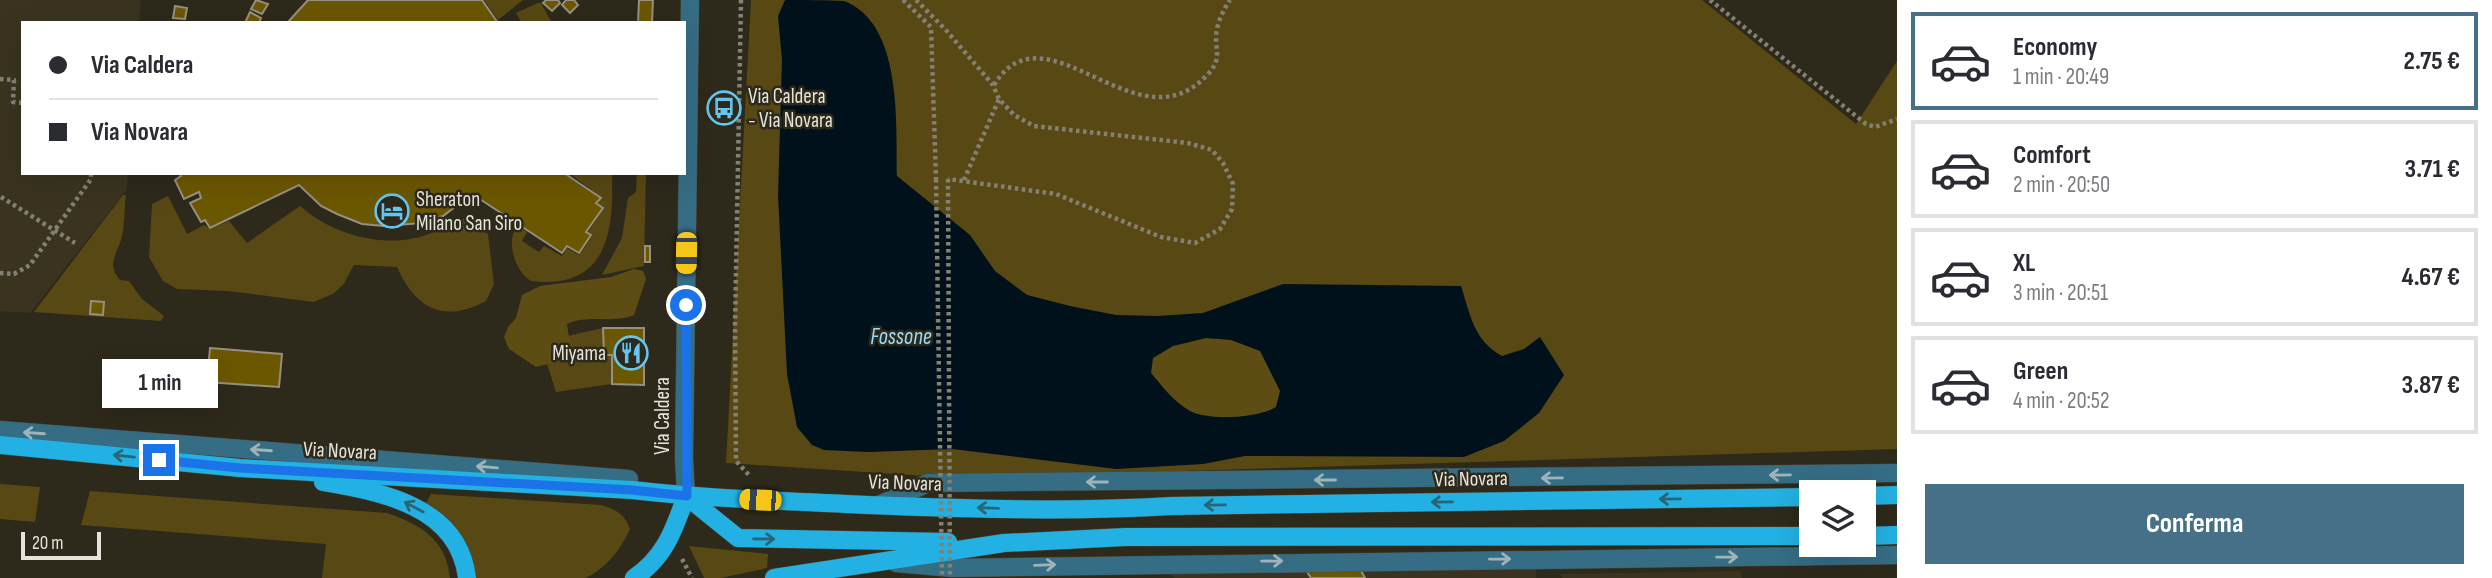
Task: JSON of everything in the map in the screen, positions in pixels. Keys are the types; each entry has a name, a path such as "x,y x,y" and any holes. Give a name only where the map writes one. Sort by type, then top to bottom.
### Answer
{"main road":[{"name":"Via Novara","path":"0,445 240,468 619,489 687,496 1080,511 1186,505 1799,496"},
{"path":"240,468 363,489 410,504 428,514 453,540 463,555 467,578"},
{"path":"1876,496 1897,495"},
{"path":"634,578 652,566 669,544 687,496 738,538 1004,542 1125,537 1799,536"},
{"path":"1876,536 1897,535"},
{"path":"775,578 1004,542"}],"street":[{"name":"Via Caldera","path":"687,496 684,458 690,0"},
{"path":"0,430 629,479"},
{"path":"879,505 928,483 1897,473"},
{"path":"872,561 952,568 1897,555"}],"path":[{"path":"736,461 735,327 741,0"},
{"path":"903,0 931,27 942,578"},
{"path":"916,0 993,85 999,99 1014,115 1034,126 1188,143 1212,150 1223,163 1233,184 1232,209 1220,229 1195,243 1161,237 1056,194 948,179 950,578"},
{"path":"1152,88 1162,92 1185,89 1207,75 1219,55 1216,31 1230,0"},
{"path":"1710,0 1866,124 1875,127 1897,119"},
{"path":"993,85 1000,66"},
{"path":"0,79 14,80 13,102 21,103"},
{"path":"964,180 999,99"},
{"path":"0,273 22,272 55,231 92,175"},
{"path":"1,197 75,243"},
{"path":"679,555 692,578"}],"shaded area":[{"path":"0,0 141,0 139,21 21,21 21,175 128,175 127,189 30,313 0,311"},
{"path":"484,0 523,0 498,20"},
{"path":"751,0 1702,0 1856,124 1897,61 1897,449 956,478 726,463"},
{"path":"541,3 551,21 521,21 516,13"},
{"path":"572,175 612,175 611,216 607,236 601,253 591,267 576,276 556,281 531,281 525,276 516,263 512,247 517,225 527,232 522,241 539,252 544,246 562,256 567,248 579,255 593,235 588,232 604,208 598,203 601,197"},
{"path":"637,175 646,175 644,266 602,275 622,238 628,198 636,192"},
{"path":"123,195 126,195 123,229 114,260 114,270 120,280 129,281 142,299 164,316 161,321 34,312"},
{"path":"168,196 187,234 204,225 210,229 229,221 247,243 300,206 328,225 344,232 378,240 412,239 464,219 488,234 494,284 486,301 456,311 432,308 422,302 412,293 397,267 354,265 343,285 333,294 313,302 228,291 177,289 163,281 149,257 152,204"},
{"path":"634,269 643,271 646,279 634,315 567,324 570,344 556,362 536,367 509,349 504,337 516,318 522,295 540,286 611,277"},
{"path":"603,328 604,355 612,355 612,384 556,392 540,342"},
{"path":"1206,338 1231,340 1260,351 1280,391 1276,407 1258,414 1221,417 1190,411 1174,399 1151,373 1153,358 1173,346"},
{"path":"0,484 40,487 35,522 0,519"},
{"path":"90,491 387,513 430,535 443,553 450,578 322,578 326,544 81,525"},
{"path":"431,494 601,505 619,513 630,529 612,558 585,578 470,578 451,527 426,503"},
{"path":"689,546 768,554 767,568 721,578 704,578"},
{"path":"1163,567 1536,567 1536,578 1174,578"},
{"path":"1741,571 1742,578 1562,578 1561,574"}],"water":[{"name":"Fossone","path":"785,0 844,1 863,13 877,30 892,78 897,130 897,176 970,235 995,271 1027,295 1116,315 1157,316 1203,313 1283,284 1461,286 1474,326 1493,350 1502,356 1524,349 1540,337 1564,375 1539,413 1504,441 1464,457 1245,456 1203,464 1116,469 952,449 868,452 824,450 812,445 797,427 787,374 778,195 782,60 778,16","holes":["1206,338 1231,340 1260,351 1280,391 1276,407 1246,416 1198,414 1179,404 1151,373 1153,358 1173,346"]}],"building":[{"path":"256,0 268,4 262,14 251,9"},
{"path":"308,0 482,0 497,21 289,21"},
{"path":"546,0 558,0 560,3 552,11 543,3"},
{"path":"566,0 574,0 578,5 570,13 562,5"},
{"path":"639,0 653,0 652,21 638,21"},
{"path":"175,6 187,8 185,19 173,18"},
{"path":"250,12 261,18 260,21 246,21"},
{"path":"721,103 727,103 727,119 721,119"},
{"name":"Sheraton Milano San Siro","path":"567,175 601,198 596,203 603,208 586,232 591,235 579,253 567,246 562,253 472,194 443,216 422,223 384,226 362,224 337,214 321,206 299,185 210,228 205,220 201,222 190,203 201,198 199,192 184,199 175,180 181,176"},
{"path":"645,246 650,246 650,262 645,262"},
{"path":"91,301 104,302 103,315 90,314"},
{"path":"603,328 644,328 644,385 612,384 612,355 604,355"},
{"path":"210,348 282,354 279,387 207,382"},
{"path":"1304,567 1359,567 1365,578 1311,578"}],"place":[{"name":"Via Caldera - Via Novara","path":"724,108"},
{"name":"Sheraton Milano San Siro","path":"392,211"},
{"name":"Miyama","path":"631,353"}],"route":[{"path":"159,460 240,468 632,490 687,496 684,458 686,305"}]}
